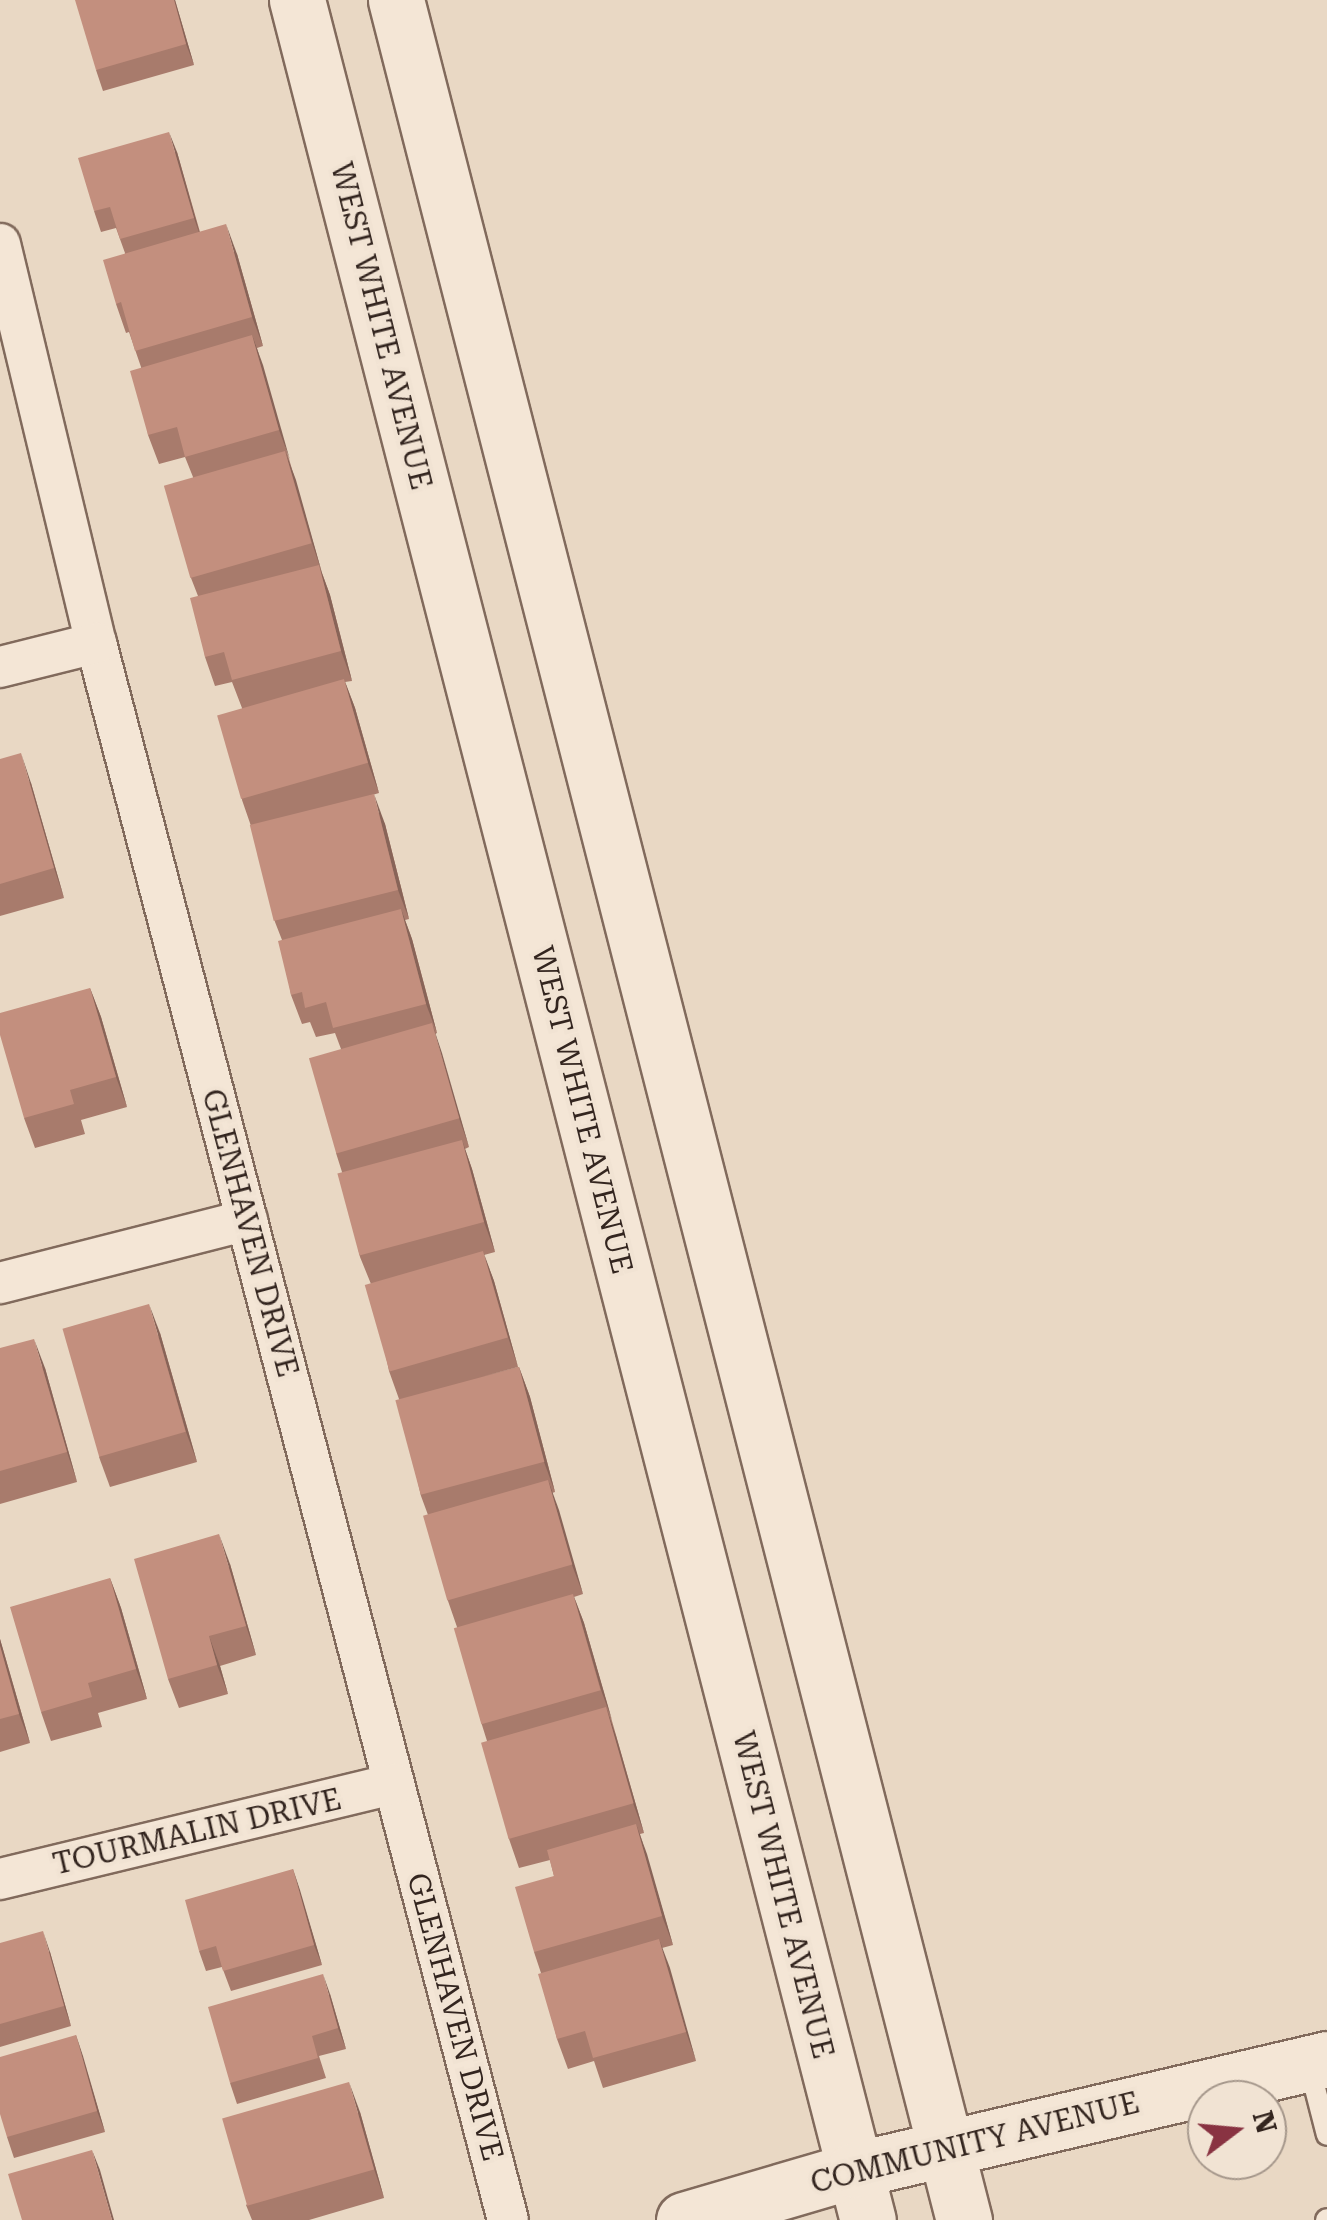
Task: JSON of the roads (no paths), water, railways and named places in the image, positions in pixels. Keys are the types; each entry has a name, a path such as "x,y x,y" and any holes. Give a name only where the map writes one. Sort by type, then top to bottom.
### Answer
{"main road":[{"name":"WEST WHITE AVENUE","path":"297,0 861,2195"},
{"path":"396,0 964,2220"},
{"name":"COMMUNITY AVENUE","path":"684,2220 861,2195 946,2149 1318,2061"}],"street":[{"name":"GLENHAVEN DRIVE","path":"0,244 96,643 508,2220"},
{"path":"0,667 96,643"},
{"path":"0,1283 246,1220"},
{"name":"TOURMALIN DRIVE","path":"0,1879 394,1784"}],"lane":[{"path":"1318,2061 1327,2135"}]}
